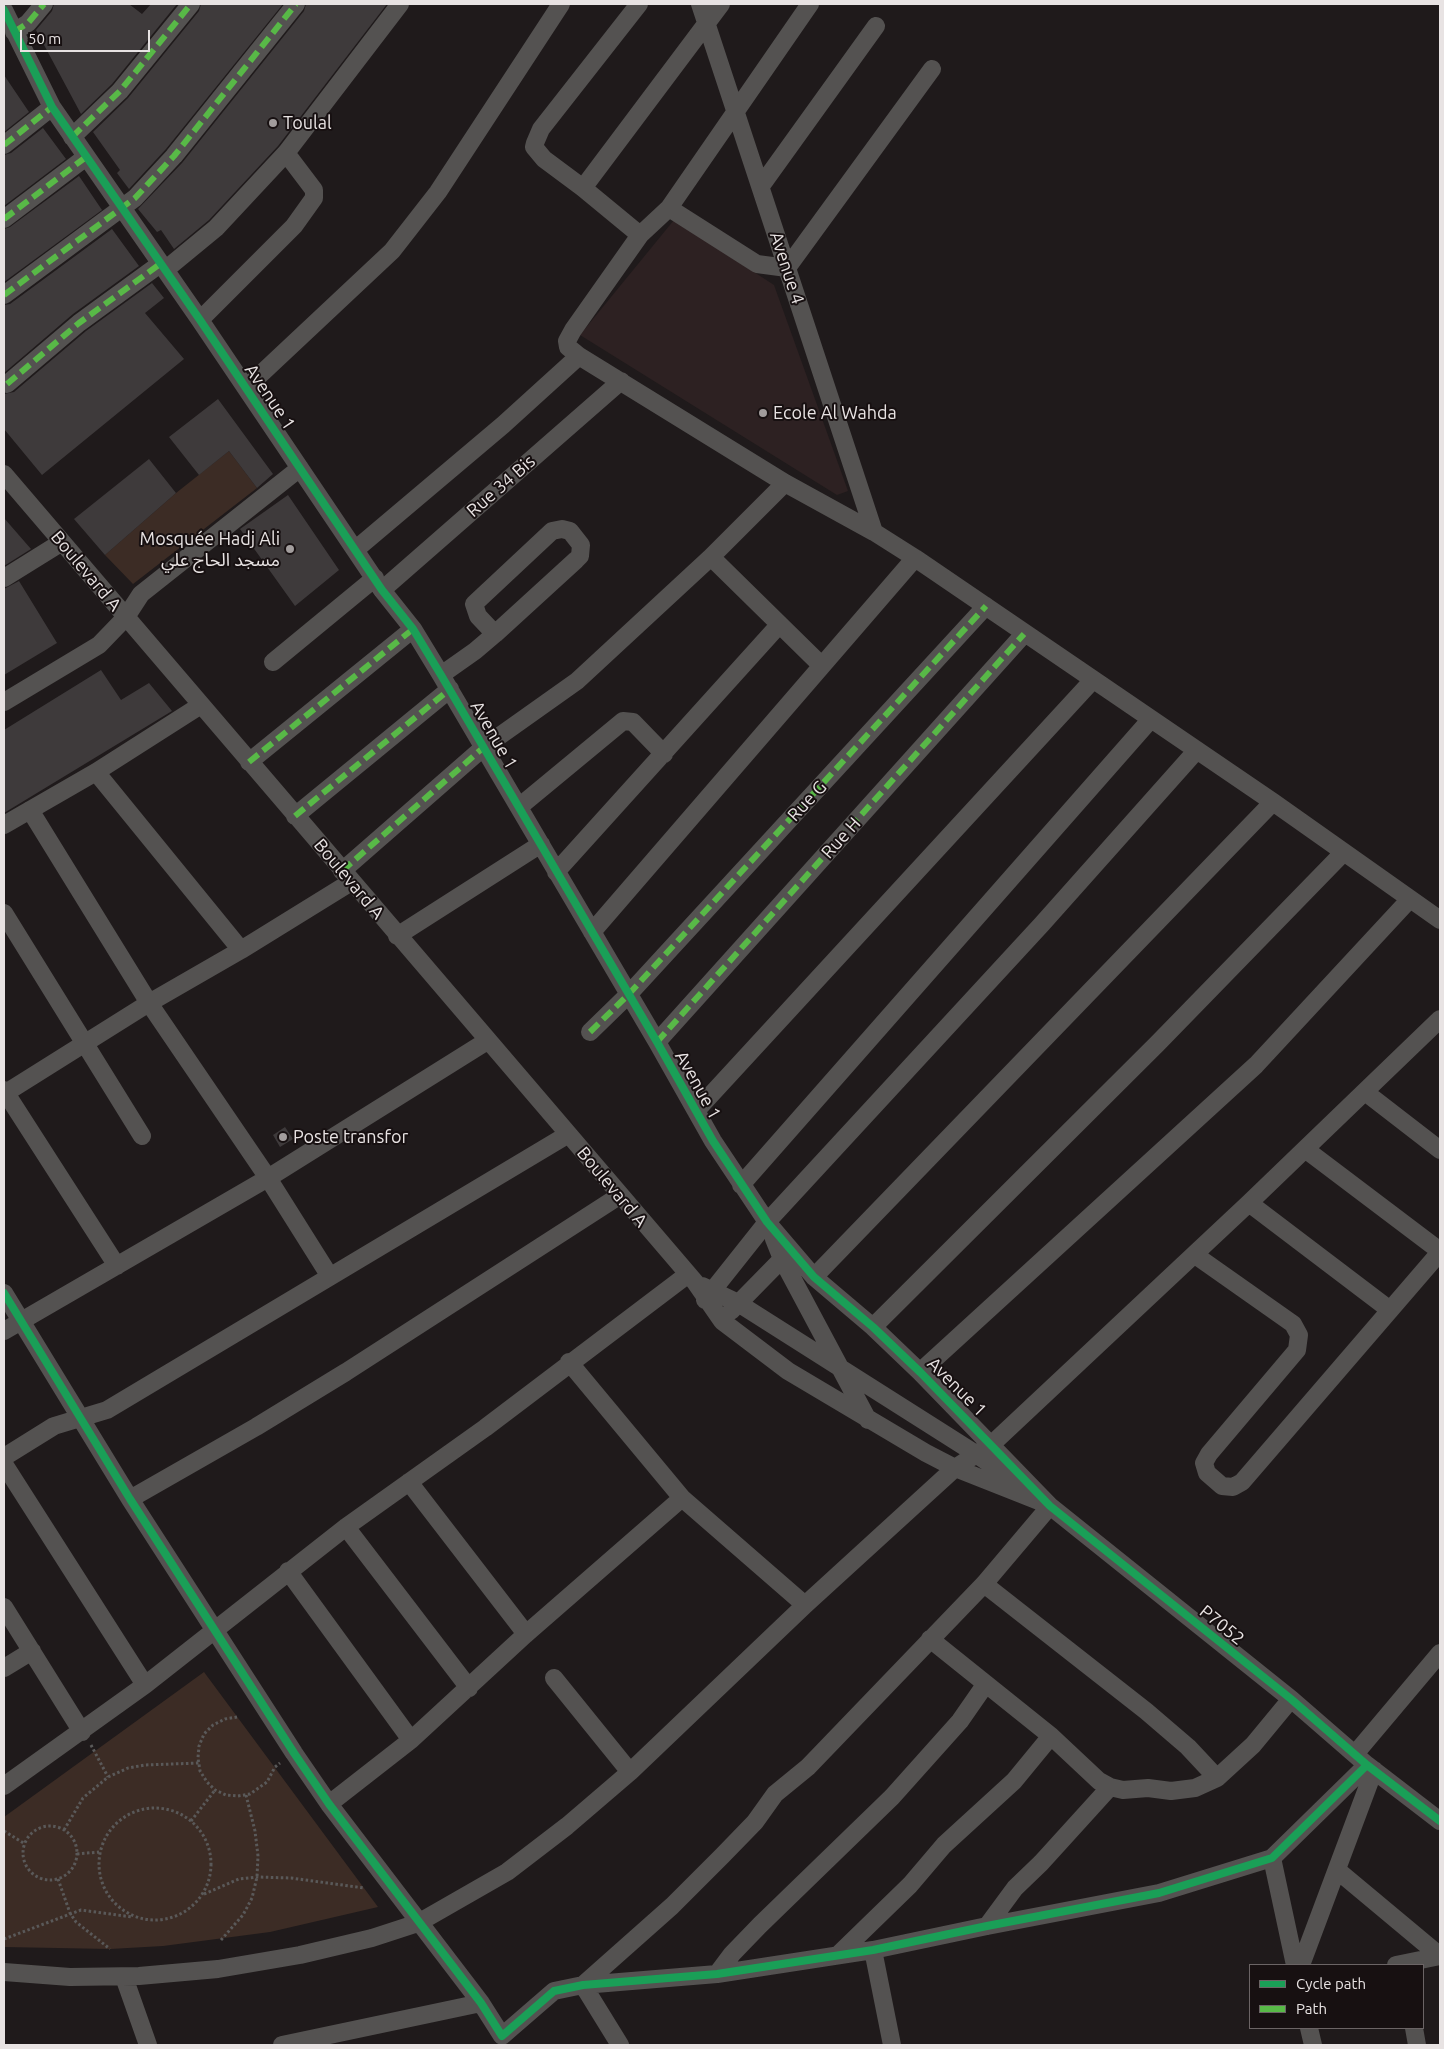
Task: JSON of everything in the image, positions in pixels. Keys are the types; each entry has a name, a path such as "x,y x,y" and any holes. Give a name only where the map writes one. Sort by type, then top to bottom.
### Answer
{"street":[{"path":"14,32 28,22 44,4"},
{"path":"72,137 120,90 191,4"},
{"path":"4,294 135,198 174,156 296,4"},
{"path":"7,384 79,323 163,267 216,228 286,154 400,4"},
{"path":"246,388 392,251 438,192 560,4"},
{"path":"639,4 542,129 534,143 534,147 544,159 640,235"},
{"name":"Avenue 4","path":"700,4 874,532"},
{"path":"583,188 708,24 721,4"},
{"path":"810,4 669,208 640,235 569,337 568,347 579,356 785,483 874,532 915,558 1273,802 1440,920"},
{"name":"Avenue 1","path":"4,10 52,107 121,209 200,320 378,584 413,630 446,682 696,1111 741,1185 767,1222 785,1254 873,1327 992,1444"},
{"path":"761,186 876,26"},
{"path":"669,208 757,264 788,268 932,69"},
{"path":"4,145 52,107"},
{"path":"200,320 294,226 314,198 314,190 286,154"},
{"path":"4,219 86,157"},
{"path":"355,550 504,424 579,356"},
{"name":"Rue 34 Bis","path":"273,662 378,584 621,381"},
{"path":"4,702 99,645 126,617 141,594 300,468"},
{"name":"Boulevard A","path":"4,474 619,1196 691,1279 709,1295 722,1321 788,1372 868,1420 955,1468"},
{"path":"117,1266 4,1092 149,1003 241,950 347,876 484,747 578,681 711,557 785,483"},
{"path":"295,816 446,682 494,634 580,556 581,544 570,532 562,529 552,531 474,604 478,616 494,634"},
{"path":"4,578 62,542"},
{"path":"711,557 821,665"},
{"path":"592,932 915,558"},
{"name":"Rue G","path":"590,1032 628,995 986,606"},
{"path":"556,872 779,625"},
{"path":"249,762 413,630"},
{"name":"Rue H","path":"657,1042 1024,634"},
{"path":"696,1111 1092,680"},
{"path":"4,825 96,772 200,705"},
{"path":"741,1185 1151,719"},
{"path":"519,807 623,721 633,722 664,754"},
{"path":"976,1454 738,1303 709,1295 767,1222 1042,924 1197,750"},
{"path":"96,772 241,950"},
{"path":"814,1277 1273,802"},
{"path":"30,810 149,1003 268,1178 329,1275"},
{"path":"398,936 541,844"},
{"path":"873,1327 1157,1044 1343,853"},
{"path":"920,1372 1256,1065 1410,899"},
{"path":"4,913 142,1136"},
{"path":"4,1972 70,1977 124,1976 218,1969 300,1955 372,1938 418,1923 507,1872 567,1826 630,1772 805,1605 955,1468 992,1444 1249,1204 1440,1020"},
{"path":"4,1331 268,1178 487,1041"},
{"path":"1365,1092 1440,1150"},
{"path":"4,1457 54,1426 107,1410 329,1275 567,1135"},
{"path":"1195,1255 1293,1324 1299,1335 1298,1350 1209,1454 1204,1463 1207,1473 1222,1486 1233,1487 1242,1482 1440,1251 1305,1149"},
{"path":"130,1499 338,1377 619,1196"},
{"path":"1249,1204 1390,1310"},
{"path":"722,1321 785,1254 868,1420"},
{"path":"4,1786 82,1732 145,1685 214,1632 288,1571 569,1362 691,1279"},
{"path":"4,1293 130,1499 214,1632 294,1753 329,1804 418,1923 481,2003 505,2041 554,1991 583,1985 717,1974 873,1950 1159,1893 1272,1858 1365,1763 1440,1653"},
{"path":"569,1362 682,1498 805,1605"},
{"name":"P7052","path":"992,1444 1050,1506"},
{"name":"P7052","path":"976,1454 1050,1506 1291,1699 1365,1763 1438,1815"},
{"path":"4,1464 145,1685"},
{"name":"P7052","path":"955,1468 1050,1506"},
{"path":"409,1482 526,1634"},
{"path":"329,1804 411,1740 526,1634 682,1498"},
{"path":"583,1985 672,1906 722,1856 755,1822 776,1794 808,1767 984,1584 1050,1506"},
{"path":"346,1527 469,1688"},
{"path":"288,1571 411,1740"},
{"path":"984,1584 1188,1746 1217,1778"},
{"path":"4,1607 82,1732"},
{"path":"930,1639 1051,1736 1099,1781 1110,1787 1123,1790 1148,1788 1171,1791 1195,1788 1217,1778 1253,1745 1291,1699"},
{"path":"4,1668 32,1652"},
{"path":"554,1678 630,1772"},
{"path":"717,1974 732,1954 760,1925 905,1783 960,1721 985,1685"},
{"path":"839,1954 910,1885 944,1845 1014,1781 1051,1736"},
{"path":"1300,1964 1337,1870 1365,1763"},
{"path":"987,1926 1015,1888 1041,1863 1110,1787"},
{"path":"1272,1858 1295,1964"},
{"path":"1337,1870 1440,1956 1404,1964"},
{"path":"873,1950 892,2045"},
{"path":"124,1976 148,2045"},
{"path":"583,1985 620,2045"},
{"path":"282,2045 481,2003"},
{"path":"1309,2029 1313,2045"},
{"path":"1414,2029 1417,2045"}],"path":[{"path":"237,1717 225,1719 213,1725 204,1734 199,1746 199,1763 207,1782 215,1790 226,1795 246,1795 267,1782 275,1767 294,1753"},
{"path":"82,1732 95,1751 108,1777"},
{"path":"64,1830 83,1798 108,1777 128,1768 145,1764 199,1763"},
{"path":"191,1821 215,1790"},
{"path":"221,1940 243,1915 252,1898 257,1877 258,1856 255,1831 246,1795"},
{"path":"4,1939 81,1910 95,1910 134,1917 152,1920 174,1917 190,1909 203,1894 210,1876 212,1858 207,1840 183,1814 166,1808 149,1807 132,1812 117,1822 111,1829 99,1852 99,1872 105,1891 117,1907 134,1917"},
{"path":"53,1826 64,1830 74,1839 77,1854 75,1865 69,1872 58,1879 43,1880 28,1869 24,1860 25,1844 30,1836 44,1827 53,1826"},
{"path":"4,1831 25,1844"},
{"path":"77,1854 99,1852"},
{"path":"203,1894 239,1879 257,1877 291,1878 364,1888"},
{"path":"58,1879 70,1913 76,1922 110,1949"}],"shaded area":[{"name":"Ecole Al Wahda","path":"674,220 774,285 848,491 837,495 580,335"},
{"path":"229,451 257,488 133,584 105,555 176,493"},
{"path":"204,1672 378,1907 270,1932 163,1946 110,1949 4,1947 4,1817"}],"building":[{"path":"54,4 129,4 142,14 151,4 177,4 112,84 81,114 36,30 52,11"},
{"path":"201,4 283,4 166,149 129,189 117,173 120,170 93,132 128,98 199,11"},
{"name":"Toulal","path":"306,4 387,4 278,146 209,220 174,249 161,230 157,232 138,209 182,163 304,11"},
{"path":"4,75 29,112 4,132"},
{"path":"43,128 66,159 4,206 4,155 11,153"},
{"path":"79,176 102,210 4,282 4,229 10,227"},
{"path":"112,229 139,266 73,314 4,373 4,305 10,304"},
{"path":"152,283 164,298 145,313 184,359 42,475 4,429 4,394 14,392 86,331"},
{"path":"218,399 273,474 257,488 229,451 199,475 169,437"},
{"path":"149,459 176,493 105,555 74,519"},
{"name":"Mosquée Hadj Ali مسجد الحاج علي","path":"288,495 339,570 295,606 240,529"},
{"path":"4,518 31,549 4,566"},
{"path":"19,581 57,643 4,675 4,589"},
{"path":"101,670 121,700 149,683 172,711 4,813 4,730"},
{"name":"Poste transfor","path":"285,1127 293,1139 280,1147 273,1135"}],"marked path":[{"path":"14,32 28,23 44,4"},
{"path":"72,137 120,91 191,4"},
{"path":"4,295 135,198 174,156 296,4"},
{"path":"4,145 52,107"},
{"path":"4,219 86,157"},
{"path":"7,384 79,323 160,264"},
{"path":"590,1032 628,995 986,606"},
{"path":"249,762 413,629"},
{"path":"657,1042 1024,634"},
{"path":"295,816 450,689"},
{"path":"342,871 484,747"}],"cycle path":[{"path":"4,10 52,107 200,320 382,590 413,629 657,1042 713,1141 767,1222 814,1277 873,1327 920,1372 1050,1506 1291,1699 1367,1765 1440,1821"},
{"path":"4,1293 130,1499 294,1753 329,1804 481,2003 502,2036 554,1991 583,1985 717,1974 873,1950 1159,1893 1272,1858 1367,1765"}],"place":[{"name":"Toulal","path":"273,123"},
{"name":"Ecole Al Wahda","path":"763,413"},
{"name":"Mosquée Hadj Ali مسجد الحاج علي","path":"290,549"},
{"name":"Poste transfor","path":"283,1137"}]}
